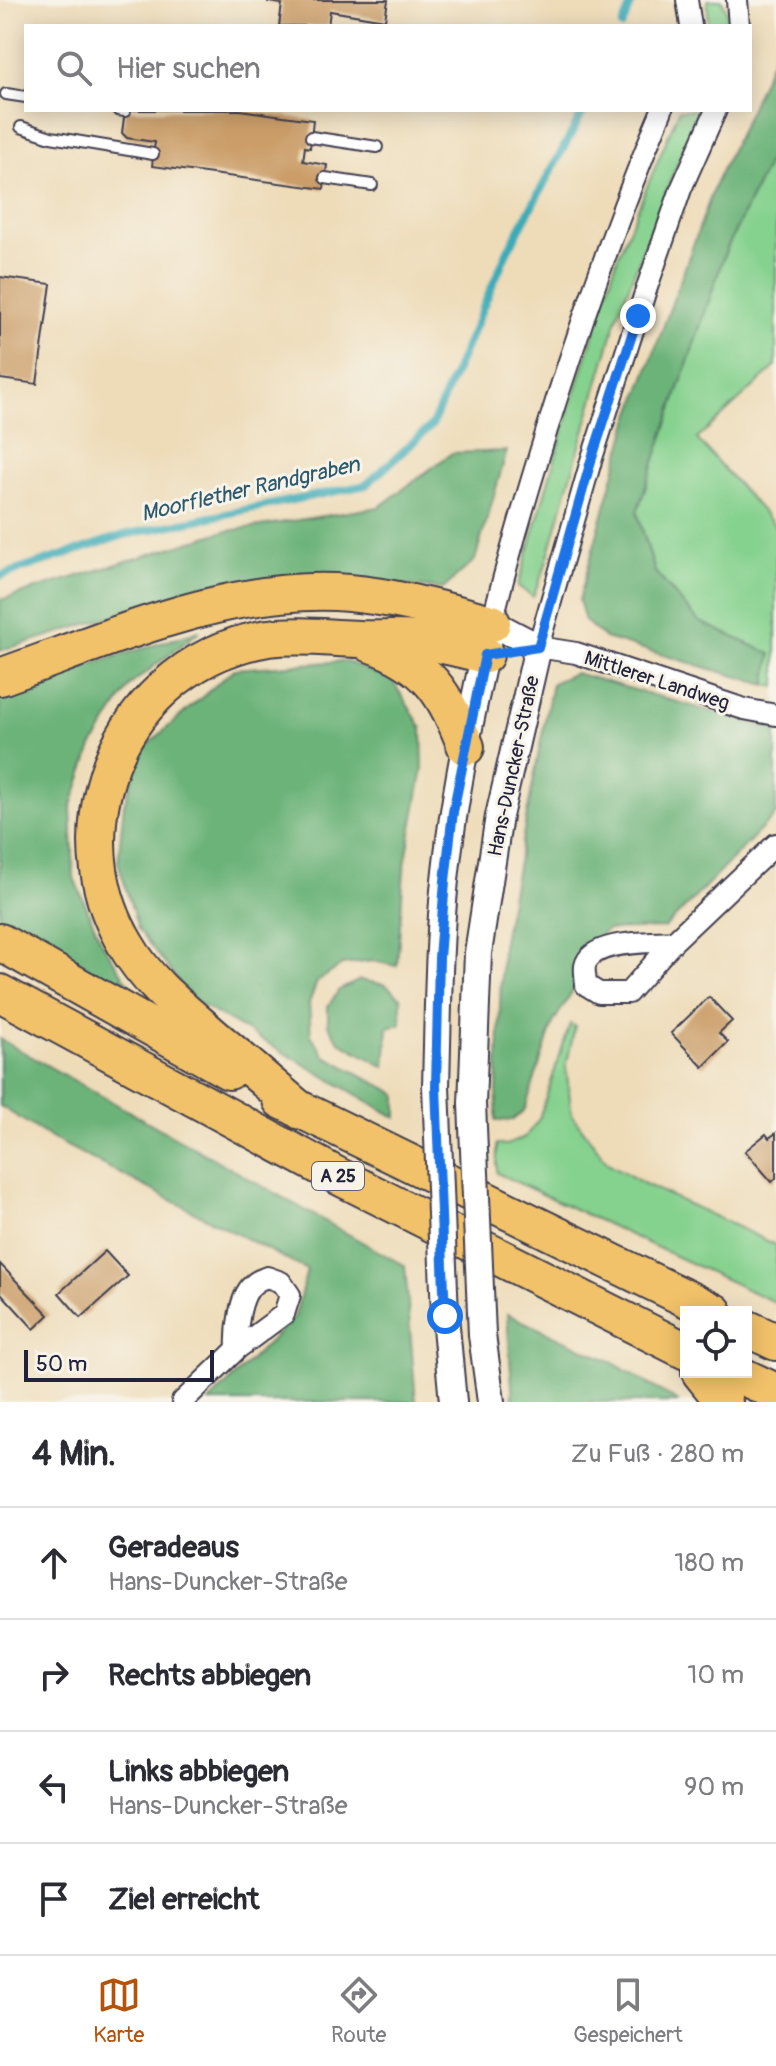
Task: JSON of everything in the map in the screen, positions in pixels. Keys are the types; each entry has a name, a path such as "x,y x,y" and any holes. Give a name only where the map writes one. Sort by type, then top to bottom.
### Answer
{"highway":[{"path":"0,677 191,610 276,594 348,593 381,597 489,639"},
{"path":"301,1111 176,1004 138,964 126,946 107,906 98,867 100,803 113,758 130,727 151,699 184,671 226,649 269,638 322,635 429,642 489,639"},
{"path":"359,639 400,656 427,675 449,707 466,747"},
{"name":"A 25","path":"0,942 301,1111 702,1306"},
{"name":"A 25","path":"0,993 338,1176 680,1352"},
{"path":"752,1331 776,1342"},
{"path":"705,1378 724,1402"},
{"path":"746,1378 776,1392"}],"street":[{"path":"687,0 691,24"},
{"path":"737,0 739,24"},
{"path":"453,1402 445,1316 436,1086 439,958 453,812 514,537 586,308 633,178 661,112"},
{"name":"Hans-Duncker-Straße","path":"491,1402 482,1335 472,1104 478,953 499,816 538,647 591,461 681,189 715,112"},
{"path":"489,639 538,647"},
{"name":"Mittlerer Landweg","path":"538,647 576,653 744,709 776,715"},
{"path":"674,941 776,844"},
{"path":"182,1402 237,1349"}],"lane":[{"path":"6,94 24,97"},
{"path":"21,127 51,137 153,154"},
{"path":"311,137 377,147"},
{"path":"325,178 372,185"}],"green space":[{"path":"708,0 722,0 728,15 726,24 708,24"},
{"path":"776,49 776,146 726,250 637,512 655,572 698,621 771,654 766,685 605,638 585,621 579,600 629,421 716,182 749,112 752,112"},
{"path":"678,112 697,112 618,314 544,570 533,597 518,586 618,256"},
{"path":"776,146 776,366 697,439 776,527 776,687 766,685 771,654 698,621 655,572 637,512 726,250"},
{"path":"507,451 475,560 443,589 305,575 194,591 0,651 0,600 222,532 379,507 452,453"},
{"path":"200,631 130,685 92,747 71,808 74,878 101,941 138,998 0,918 0,692"},
{"path":"345,661 392,680 422,728 423,769 404,870 397,966 372,961 342,965 317,982 309,1003 311,1035 325,1056 397,1094 397,1118 193,1000 138,929 118,862 124,804 143,749 234,669"},
{"path":"575,673 776,730 776,814 665,928 606,930 577,959 575,987 553,1023 525,1109 513,1120 496,1121 502,946 552,683"},
{"path":"360,980 386,985 401,998 401,1024 388,1027 385,1067 340,1042 328,1025 328,1006 339,990"},
{"path":"570,1024 575,1026 566,1067 572,1115 608,1163 645,1184 776,1245 776,1303 497,1173 497,1144 507,1145 525,1137 539,1119"},
{"path":"0,1039 405,1266 416,1402 209,1402 295,1316 307,1270 53,1139 0,1106"},
{"path":"507,1314 608,1360 679,1402 513,1402"}],"building":[{"path":"388,0 385,20 330,11 328,24 279,24 282,4 268,2"},
{"path":"125,112 255,112 313,120 310,148 305,147 303,161 327,165 324,189 152,166 155,142 127,138 122,133"},
{"path":"0,277 51,284 37,384 0,379"},
{"path":"709,997 732,1021 719,1033 728,1042 703,1067 671,1033"},
{"path":"776,1133 776,1178 772,1182 745,1151 766,1134 769,1138"},
{"path":"105,1251 128,1276 81,1318 59,1293"},
{"path":"0,1264 49,1315 34,1329 0,1292"}],"waterway":[{"name":"Moorflether Randgraben","path":"623,24 633,0"},
{"name":"Moorflether Randgraben","path":"0,576 124,535 366,485 432,425 507,252 583,112"}],"route":[{"path":"445,1316 436,1086 439,958 453,812 485,655 538,647 591,461 638,316"}]}
